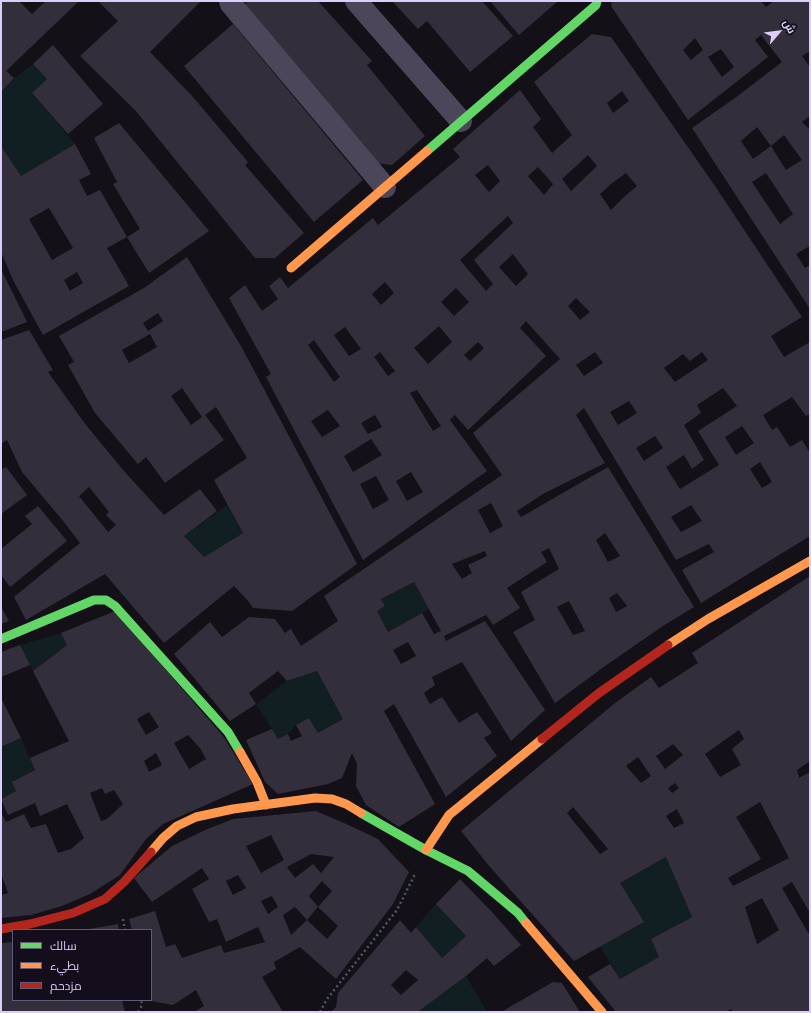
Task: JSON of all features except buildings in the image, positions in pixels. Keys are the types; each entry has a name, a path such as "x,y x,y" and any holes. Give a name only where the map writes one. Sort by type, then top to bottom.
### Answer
{"street":[{"path":"230,1 385,187"},
{"path":"356,1 461,121"},
{"path":"291,268 596,5 597,1"},
{"path":"426,850 449,815 599,693 649,657 708,619 810,561"},
{"path":"1,639 94,600 106,600 115,606 228,732 257,782 266,805"},
{"path":"1,929 30,924 73,913 105,899 124,882 163,838 177,826 196,817 233,809 315,798 332,799 346,804 426,850 468,872 518,913 602,1012"}],"path":[{"path":"320,1012 327,999 397,910 426,850"},
{"path":"138,1012 142,1005 141,1001"}],"shaded area":[{"path":"33,64 47,79 32,93 75,144 21,176 1,146 1,92 14,78"},
{"path":"227,505 243,533 204,557 184,536"},
{"path":"414,582 429,609 388,632 377,611 385,606 381,599"},
{"path":"61,633 67,645 33,671 20,645"},
{"path":"317,671 343,719 318,733 309,718 296,725 288,734 278,739 256,704 287,681"},
{"path":"21,738 35,770 13,781 16,791 1,799 1,747"},
{"path":"666,857 692,917 651,939 659,957 620,979 599,945 620,883"},
{"path":"436,904 466,936 442,958 416,927"},
{"path":"466,976 487,1012 419,1011"}],"traffic: fast":[{"path":"427,151 596,5 597,1"},
{"path":"1,639 94,600 106,600 115,606 228,732 240,752"},
{"path":"361,813 426,850 468,871 518,913 526,923"}],"traffic: slow":[{"path":"291,268 427,151"},
{"path":"668,645 708,619 810,561"},
{"path":"426,850 449,815 542,739"},
{"path":"240,752 257,782 266,805"},
{"path":"151,852 163,838 177,826 196,817 233,809 315,798 332,799 346,804 361,813"},
{"path":"526,923 602,1012"}],"traffic: jam":[{"path":"542,739 599,693 668,645"},
{"path":"1,929 30,924 73,913 105,899 124,882 151,852"}]}
